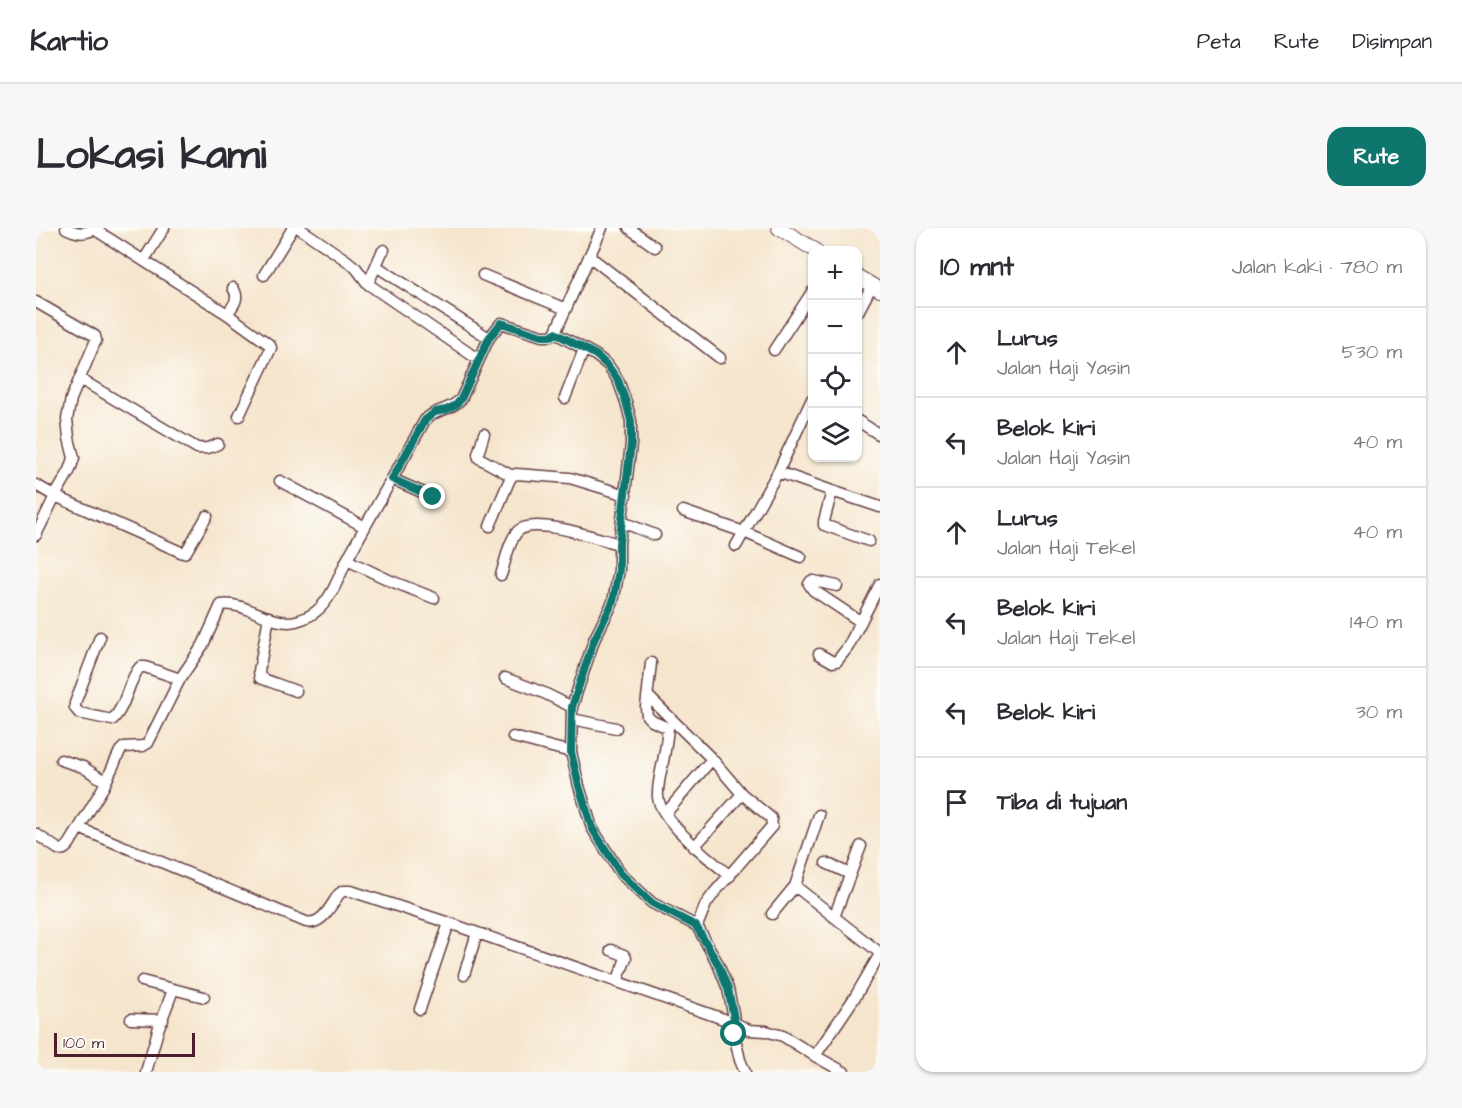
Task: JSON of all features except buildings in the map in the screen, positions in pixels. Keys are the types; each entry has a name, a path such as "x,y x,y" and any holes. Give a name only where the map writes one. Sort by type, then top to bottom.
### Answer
{"main road":[{"path":"779,228 808,246"},
{"path":"862,279 876,288"}],"street":[{"path":"66,228 74,232 87,233 94,228 227,314 270,345 271,348 239,416"},
{"path":"144,260 164,228"},
{"path":"264,275 292,228"},
{"path":"299,228 356,268 368,284 479,360"},
{"path":"36,834 58,849 66,849 106,782 120,751 124,747 142,746 148,743 180,679 203,645 221,605 227,604 243,608 286,622 297,621 319,609 331,593 365,526 425,420 435,412 456,405 461,399 489,338 501,323 542,336 551,336 555,333 602,228"},
{"path":"629,228 655,247"},
{"path":"368,284 384,250"},
{"path":"590,256 720,358"},
{"path":"376,266 489,338"},
{"path":"483,275 566,309"},
{"path":"227,314 237,298 233,288"},
{"path":"862,307 876,288"},
{"path":"774,350 808,299"},
{"path":"36,302 95,336 96,340 71,399 67,419 74,458 36,535"},
{"path":"555,333 596,355 608,366 618,380 631,421 631,444 619,544 619,570 613,602 594,640 572,707 571,752 579,786 592,828 621,874 652,903 696,926 718,964 728,989 735,1023 734,1034 745,1072"},
{"path":"565,398 584,349"},
{"path":"80,379 197,448 211,448 218,444"},
{"path":"736,546 778,472 808,408"},
{"path":"862,423 880,435"},
{"path":"484,434 479,458 512,476 519,474 570,478 626,495"},
{"path":"778,472 880,507"},
{"path":"490,526 512,476"},
{"path":"392,479 433,497"},
{"path":"280,481 365,526"},
{"path":"36,485 55,496 183,553 186,552 207,516"},
{"path":"832,490 824,525 869,541"},
{"path":"683,511 744,532 801,557"},
{"path":"622,522 655,535"},
{"path":"501,575 513,540 518,531 526,527 551,526 619,544"},
{"path":"347,560 434,598"},
{"path":"837,586 814,581 809,584 813,590 861,622"},
{"path":"819,654 833,662 837,661 848,647 880,584"},
{"path":"269,617 259,671 260,678 296,691"},
{"path":"100,637 75,703 75,708 79,712 112,720 118,714 140,667 180,679"},
{"path":"651,663 647,716 648,719 670,723"},
{"path":"505,678 572,707"},
{"path":"648,696 670,723 712,759 742,794 771,818 772,826 714,893 696,926"},
{"path":"572,719 616,728"},
{"path":"670,723 659,782 660,805 694,847 730,876"},
{"path":"513,737 571,752"},
{"path":"666,813 712,759"},
{"path":"60,760 83,767 106,782"},
{"path":"694,847 742,794"},
{"path":"772,914 795,886 819,815"},
{"path":"80,828 311,924 321,918 339,894 347,890 449,923 735,1023 749,1030 766,1031 783,1036 844,1072"},
{"path":"834,918 861,846"},
{"path":"826,863 850,874"},
{"path":"795,886 880,954 855,997 815,1056"},
{"path":"420,1008 449,923"},
{"path":"464,975 477,933"},
{"path":"611,950 626,958 617,982"},
{"path":"142,981 204,997"},
{"path":"146,1072 173,990"},
{"path":"131,1018 163,1020"}],"route":[{"path":"433,497 392,479 429,415 456,405 461,399 489,338 501,323 542,336 551,336 555,333 568,339 596,355 618,380 631,421 631,444 619,544 619,570 613,602 594,640 572,707 571,752 592,828 621,874 652,903 696,926 718,964 728,989 735,1023 734,1034"}]}
